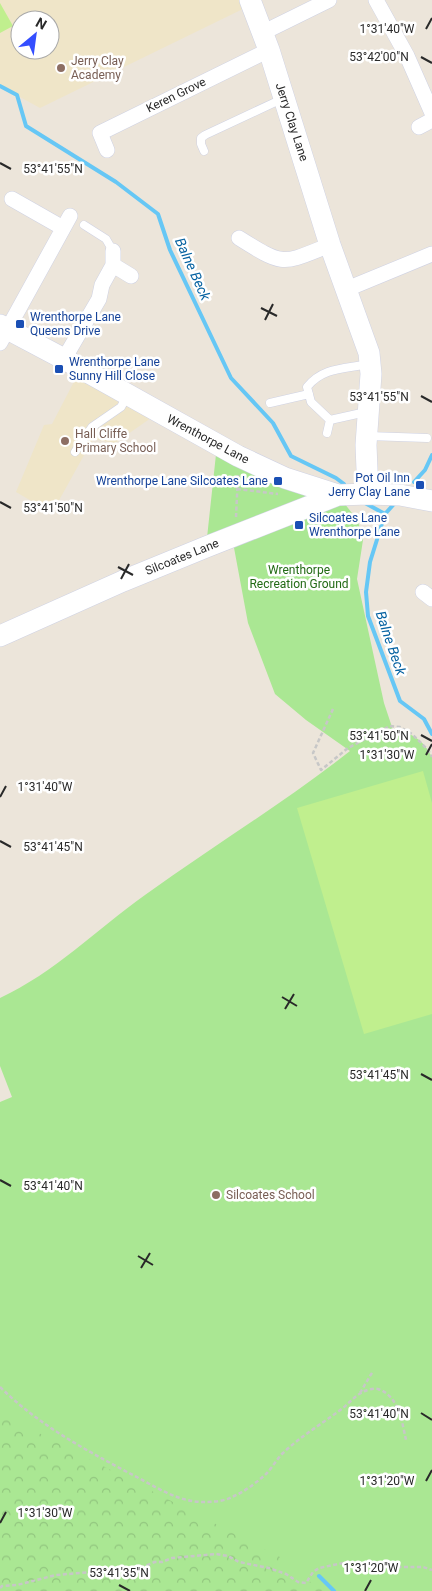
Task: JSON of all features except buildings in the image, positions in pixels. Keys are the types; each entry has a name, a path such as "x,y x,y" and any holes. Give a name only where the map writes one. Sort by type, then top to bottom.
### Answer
{"street":[{"name":"Jerry Clay Lane","path":"250,0 266,41 330,244 369,353 371,374 366,436 368,494"},
{"path":"266,41 329,0"},
{"path":"376,0 407,56 432,113"},
{"name":"Keren Grove","path":"107,150 100,133 266,41"},
{"path":"2,332 66,222 12,199"},
{"path":"239,238 264,254 282,261 291,261 330,244"},
{"path":"347,288 432,254"},
{"path":"64,359 99,300 102,286 113,258 131,276"},
{"name":"Wrenthorpe Lane","path":"2,332 64,359 238,456 285,478 338,495 368,494 431,497"},
{"name":"Silcoates Lane","path":"0,636 123,581 338,495"}],"lane":[{"path":"204,151 201,138 205,135 284,98"},
{"path":"84,225 106,239 113,258"},
{"path":"330,420 311,402 307,387 313,379 323,372 370,364"},
{"path":"270,403 309,394"},
{"path":"75,452 92,427 121,407 128,395"},
{"path":"330,420 367,411"},
{"path":"327,433 330,420"},
{"path":"366,436 427,438"}],"path":[{"path":"235,535 238,456"},
{"path":"333,709 312,753 321,770 348,748 390,726 400,727 412,734 428,750 432,757"},
{"path":"360,1394 373,1371"},
{"path":"0,1388 45,1425 74,1444 182,1499 205,1502 230,1498 247,1489 266,1473 282,1454 360,1394 370,1389 378,1389 390,1396 398,1408 406,1440"},
{"path":"0,1588 2,1586 17,1586 56,1575 140,1568 172,1558 216,1554 228,1556 239,1562 269,1568 286,1574 298,1582 306,1583 313,1572 319,1568 348,1562 378,1568 424,1568 432,1570"}],"shaded area":[{"name":"Jerry Clay Academy","path":"0,0 250,0 251,5 40,108 0,86"},
{"name":"Hall Cliffe Primary School","path":"78,374 151,418 115,443 93,439 52,513 16,492 44,425 52,424"}],"green space":[{"path":"0,3 10,21 10,28 0,33"},
{"name":"Silcoates School","path":"217,445 338,495 358,521 363,540 357,579 384,703 393,730 416,738 425,746 432,757 432,1591 0,1591 0,1102 12,1097 0,1066 0,998 39,976 127,908 300,789 350,751 306,720 275,694 248,623 232,537 206,547"},
{"path":"423,771 432,803 432,1014 364,1034 297,808"},
{"path":"0,1413 280,1557 281,1574 298,1586 308,1584 316,1577 329,1591 0,1591"}],"waterway":[{"name":"Balne Beck","path":"0,86 17,95 26,126 116,182 158,214 170,250 231,378 273,423 291,456 336,478 344,484"},
{"path":"414,482 425,470 432,455"},
{"name":"Balne Beck","path":"365,503 385,514"},
{"name":"Balne Beck","path":"394,504 385,514 370,562 366,592 368,616 400,701 424,719 432,734"},
{"path":"319,1576 334,1591"}],"place":[{"name":"Jerry Clay Academy","path":"61,68"},
{"name":"Wrenthorpe Lane Queens Drive","path":"20,324"},
{"name":"Wrenthorpe Lane Sunny Hill Close","path":"59,369"},
{"name":"Hall Cliffe Primary School","path":"65,441"},
{"name":"Wrenthorpe Lane Silcoates Lane","path":"278,481"},
{"name":"Pot Oil Inn Jerry Clay Lane","path":"420,485"},
{"name":"Silcoates Lane Wrenthorpe Lane","path":"299,525"},
{"name":"Silcoates School","path":"216,1195"}],"park label":[{"name":"Wrenthorpe Recreation Ground","path":"299,577"}]}
